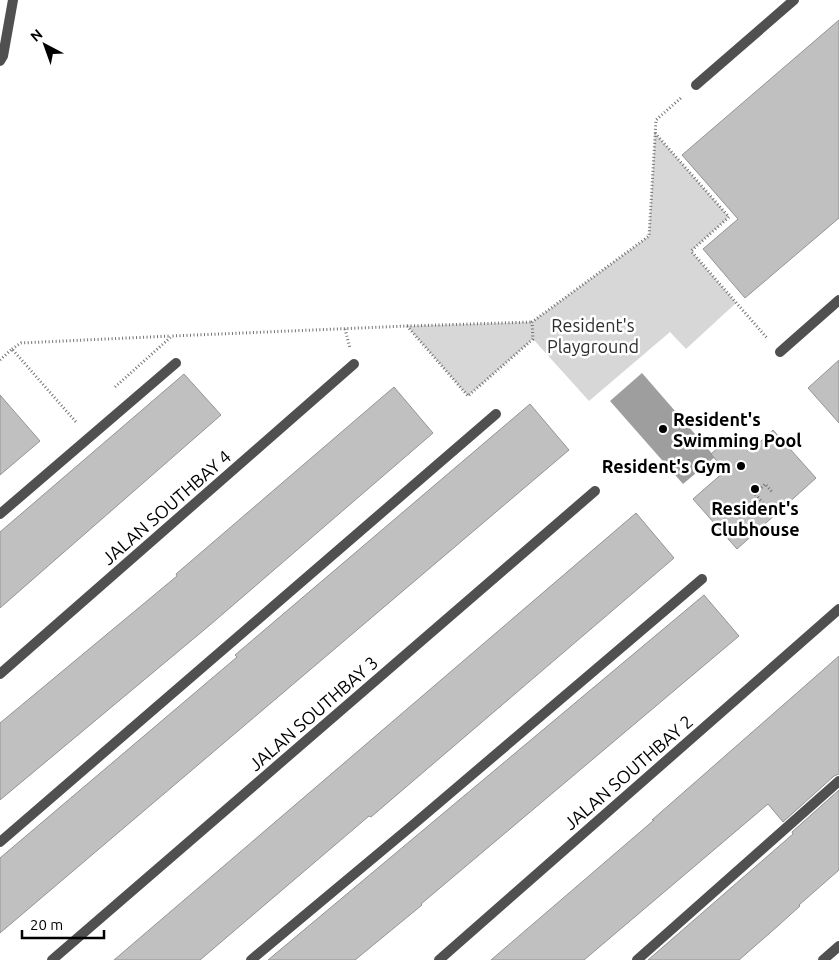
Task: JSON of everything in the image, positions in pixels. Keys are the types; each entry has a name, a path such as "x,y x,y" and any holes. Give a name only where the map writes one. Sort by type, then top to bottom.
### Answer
{"street":[{"path":"0,61 3,56 13,0"},
{"path":"696,85 794,0"},
{"path":"780,352 839,300"},
{"path":"0,514 176,363"},
{"name":"JALAN SOUTHBAY 4","path":"0,674 354,364"},
{"path":"0,842 496,414"},
{"name":"JALAN SOUTHBAY 3","path":"52,960 595,491"},
{"path":"251,960 422,818 702,579"},
{"name":"JALAN SOUTHBAY 2","path":"439,960 839,609"},
{"path":"637,960 839,781"},
{"path":"823,960 839,946"}],"path":[{"path":"0,360 21,343 532,322 649,236 656,120 696,85"},
{"path":"655,133 729,217 691,251 780,352"},
{"path":"407,326 468,396 533,339 532,322"},
{"path":"113,389 172,336"},
{"path":"12,349 76,422 83,416"},
{"path":"763,503 755,494 765,484 773,493"}],"green space":[{"name":"Resident's Playground","path":"655,133 729,217 691,251 736,303 686,349 670,332 589,401 533,339 468,396 407,326 532,322 649,236"}],"shaded area":[{"name":"Resident's Swimming Pool","path":"642,373 715,457 683,484 610,401"}],"building":[{"path":"839,20 839,218 745,298 703,249 738,219 682,155"},
{"path":"839,360 839,423 808,388"},
{"path":"184,374 221,415 0,608 0,532"},
{"path":"394,387 433,433 210,625 0,800 0,723 177,576 176,574"},
{"path":"0,395 40,441 0,475"},
{"path":"530,404 569,450 0,933 0,858 237,657 235,655"},
{"name":"Resident's Clubhouse","path":"773,430 816,478 737,549 693,499 725,471 711,454 733,434 749,452"},
{"path":"636,513 674,558 371,817 369,816 200,960 114,960"},
{"path":"704,595 739,636 422,905 355,960 268,960"},
{"path":"839,656 839,774 834,776 783,822 768,804 584,960 491,960 654,820 652,820"},
{"path":"839,790 839,870 779,925 739,960 648,960 793,834 792,832"}],"place":[{"name":"Resident's Swimming Pool","path":"663,429"},
{"name":"Resident's Gym","path":"741,466"},
{"name":"Resident's Clubhouse","path":"755,489"}]}
